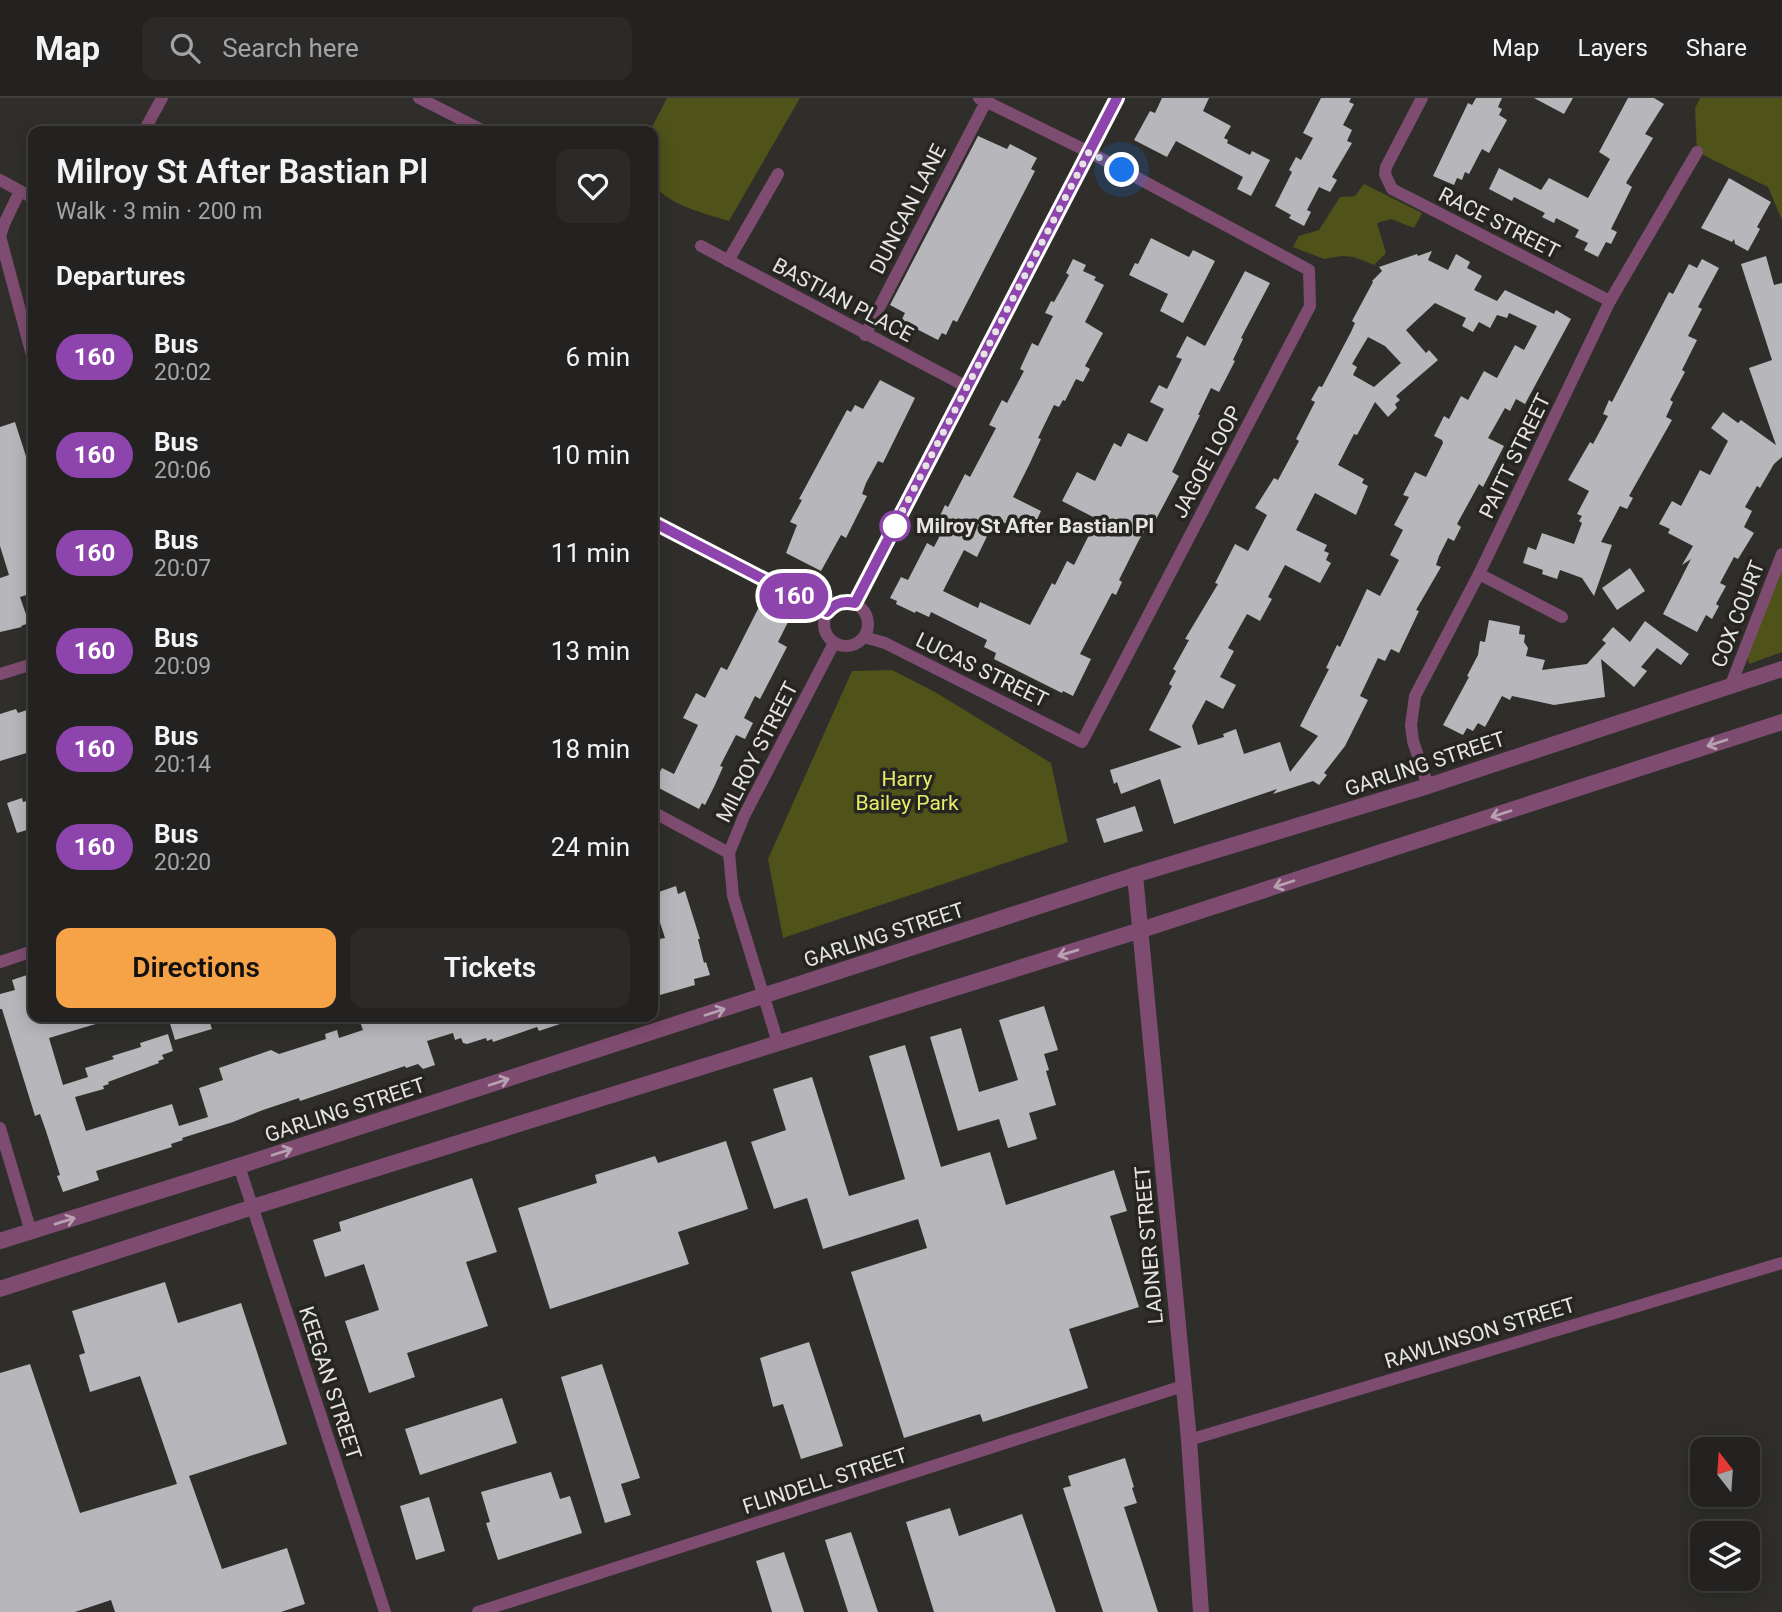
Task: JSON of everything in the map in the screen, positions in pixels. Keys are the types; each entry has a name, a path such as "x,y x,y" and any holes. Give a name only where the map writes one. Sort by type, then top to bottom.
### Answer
{"street":[{"path":"147,126 162,98"},
{"path":"419,98 474,126"},
{"path":"855,603 1117,98"},
{"name":"RACE STREET","path":"1422,98 1386,167 1385,174 1392,189 1610,301"},
{"path":"984,99 1089,152"},
{"name":"DUNCAN LANE","path":"865,335 984,99"},
{"name":"JAGOE LOOP","path":"1082,742 1310,306 1309,270 1089,152"},
{"name":"PAITT STREET","path":"1428,786 1413,741 1411,725 1415,696 1479,574 1610,301 1697,152"},
{"path":"728,261 778,174"},
{"path":"0,180 28,195"},
{"path":"20,191 0,236 28,340"},
{"name":"BASTIAN PLACE","path":"701,246 967,387"},
{"path":"658,525 827,612"},
{"name":"COX COURT","path":"1730,687 1782,554"},
{"path":"1479,574 1562,617"},
{"path":"855,603 865,612 867,618 864,637 853,645 834,642 824,629 827,612 836,604 855,603"},
{"name":"LUCAS STREET","path":"864,637 885,643 1082,742"},
{"name":"MILROY STREET","path":"778,1043 733,895 729,853 744,816 834,642"},
{"path":"0,674 28,666"},
{"name":"GARLING STREET","path":"0,1241 1135,875 1428,786 1782,669"},
{"path":"0,1289 253,1207 1141,930 1782,722"},
{"path":"658,815 729,853"},
{"name":"LADNER STREET","path":"1135,875 1189,1440 1201,1612"},
{"path":"0,962 28,953"},
{"path":"0,1128 31,1232"},
{"name":"KEEGAN STREET","path":"239,1166 384,1612"},
{"name":"RAWLINSON STREET","path":"1189,1440 1782,1263"},
{"name":"FLINDELL STREET","path":"478,1612 1184,1386"}],"green space":[{"path":"667,98 800,98 729,221 675,202 658,189 658,126 653,126"},
{"path":"1700,98 1782,98 1782,220 1768,187 1697,152 1695,108"},
{"path":"1364,184 1422,213 1414,228 1391,219 1377,223 1386,253 1374,265 1354,257 1324,259 1293,247 1299,236 1319,230 1340,197 1355,196"},
{"path":"1782,568 1782,652 1749,664 1747,657"},
{"name":"Harry Bailey Park","path":"892,670 935,692 1051,763 1068,842 783,938 768,859 852,671"}],"building":[{"path":"1162,98 1209,98 1203,111 1231,126 1224,138 1228,140 1227,143 1250,155 1252,151 1270,160 1251,196 1237,189 1243,177 1176,141 1167,157 1134,140 1150,111 1155,113"},
{"path":"1321,98 1351,98 1349,102 1354,104 1343,125 1352,130 1347,141 1352,143 1332,177 1337,180 1330,192 1319,187 1307,210 1311,212 1304,226 1275,206 1292,172 1289,170 1296,157 1301,160 1313,138 1303,133"},
{"path":"1476,98 1502,98 1498,107 1502,109 1499,115 1507,120 1489,153 1482,149 1469,174 1465,172 1462,180 1457,178 1454,185 1433,176 1468,103 1472,105"},
{"path":"1534,98 1573,98 1564,114"},
{"path":"1628,98 1654,98 1664,104 1645,134 1653,138 1626,183 1632,187 1611,229 1617,232 1611,244 1606,242 1598,257 1584,250 1588,243 1575,237 1579,230 1556,218 1554,223 1542,217 1545,213 1514,197 1512,201 1489,189 1499,168 1541,190 1549,178 1588,198 1610,159 1599,152"},
{"path":"978,136 1007,149 1010,144 1037,158 1031,169 1035,171 957,322 953,320 946,335 942,333 938,340 901,321 905,313 890,305"},
{"path":"1729,178 1771,202 1748,251 1735,244 1734,239 1732,242 1701,228"},
{"path":"1151,238 1189,257 1193,250 1215,261 1183,323 1160,311 1168,294 1129,275 1135,263 1138,264"},
{"path":"1432,251 1428,260 1448,270 1456,254 1470,262 1467,268 1482,276 1474,290 1497,301 1505,290 1554,314 1556,310 1571,319 1525,404 1516,399 1510,411 1505,408 1488,438 1504,446 1483,487 1479,484 1457,524 1461,527 1454,541 1448,538 1436,565 1441,567 1416,610 1419,611 1399,653 1391,649 1385,661 1378,658 1360,696 1368,700 1345,746 1324,773 1327,775 1319,785 1313,781 1273,794 1277,789 1174,824 1160,779 1121,794 1117,782 1114,784 1110,770 1182,747 1149,730 1172,686 1169,684 1176,671 1173,669 1189,640 1185,639 1218,584 1215,583 1235,544 1248,551 1267,515 1255,508 1274,478 1278,480 1299,441 1296,439 1315,402 1311,400 1319,386 1322,387 1351,332 1355,323 1352,321 1372,281 1382,271 1379,267 1417,254 1418,256","holes":["1435,303 1466,318 1462,326 1473,332 1479,322 1490,328 1497,315 1507,318 1509,313 1537,326 1524,350 1515,345 1497,378 1484,371 1468,400 1461,396 1449,419 1444,416 1434,436 1443,443 1426,477 1415,472 1403,495 1409,497 1394,525 1403,530 1390,555 1399,560 1380,596 1367,589 1340,647 1337,645 1326,668 1329,669 1300,726 1318,736 1290,772 1280,742 1244,754 1236,729 1223,734 1224,737 1198,745 1192,726 1206,700 1223,709 1236,685 1220,677 1234,651 1228,648 1247,614 1260,621 1272,599 1268,597 1285,565 1320,583 1331,563 1326,560 1329,553 1324,551 1327,545 1296,530 1315,493 1356,515 1368,486 1362,483 1364,479 1338,465 1375,402 1388,417 1397,408 1395,404 1400,400 1396,396 1438,360 1429,350 1426,353 1406,330","1368,337 1385,346 1401,363 1374,387 1353,375 1357,367 1352,364"]},
{"path":"1766,256 1774,285 1782,283 1782,457 1774,464 1760,488 1757,486 1745,507 1752,511 1744,527 1754,533 1738,559 1734,557 1720,583 1726,586 1716,604 1719,606 1712,619 1706,615 1697,632 1663,614 1691,559 1682,565 1693,546 1668,533 1670,529 1659,524 1672,501 1681,506 1700,470 1710,475 1728,441 1711,428 1723,412 1738,423 1741,420 1776,445 1749,368 1772,360 1741,264"},
{"path":"1073,259 1086,265 1083,271 1096,277 1094,280 1104,285 1085,322 1103,333 1085,366 1090,369 1083,382 1076,379 1065,401 1063,400 1059,407 1054,405 1013,497 1041,511 1029,536 999,520 996,526 993,524 977,557 964,550 943,591 978,608 980,602 1030,625 1067,561 1074,565 1097,519 1062,501 1077,472 1095,481 1114,443 1121,447 1128,433 1147,442 1164,409 1150,402 1159,385 1167,389 1182,359 1176,357 1187,336 1205,346 1245,271 1270,283 1241,338 1243,339 1233,360 1235,361 1219,392 1211,388 1198,415 1172,472 1179,476 1154,523 1150,521 1139,540 1119,580 1122,582 1116,595 1112,593 1080,654 1091,659 1073,696 994,659 996,653 984,647 987,640 931,612 929,617 916,611 915,613 890,598 901,577 908,580 927,543 934,547 947,522 939,518 945,505 948,507 965,474 970,477 996,428 989,425 1002,400 1007,403 1024,371 1020,369 1032,343 1038,346 1053,316 1045,313 1069,275 1066,273"},
{"path":"1702,259 1719,268 1698,307 1702,309 1688,336 1697,340 1682,370 1685,372 1670,400 1673,402 1666,417 1672,420 1629,496 1633,498 1627,509 1620,506 1601,542 1612,545 1594,596 1582,578 1560,570 1557,579 1542,574 1543,570 1523,563 1528,547 1536,550 1542,533 1574,544 1582,523 1579,521 1582,516 1577,514 1589,491 1568,480 1590,442 1593,444 1608,416 1603,414 1609,400 1612,402 1669,292 1673,294 1689,264 1697,268"},
{"path":"880,380 915,398 883,463 878,461 866,483 862,494 867,496 846,538 841,535 821,571 786,553 797,525 790,522 802,500 799,499 847,410 851,412 855,405 863,409"},
{"path":"15,422 28,462 28,595 20,597 28,623 0,632 0,578 9,575 0,546 0,427"},
{"path":"1630,568 1645,591 1617,610 1602,588"},
{"path":"759,607 788,622 778,642 787,647 760,699 755,696 744,718 753,723 745,739 736,735 705,805 702,803 699,809 658,788 658,776 662,768 674,774 698,725 683,718 696,693 705,698 721,667 727,670"},
{"path":"1489,620 1520,626 1519,634 1525,635 1524,642 1528,648 1526,656 1545,660 1542,670 1587,664 1606,643 1602,640 1613,627 1630,642 1645,621 1689,654 1681,665 1657,648 1641,667 1647,671 1634,687 1601,659 1605,697 1554,705 1512,696 1510,700 1502,696 1485,727 1478,723 1473,731 1467,728 1463,735 1443,725 1469,677 1467,676 1478,655 1480,641 1485,642"},
{"path":"16,709 18,713 28,710 28,753 0,761 0,714"},
{"path":"22,798 23,802 28,800 28,830 17,833 7,803"},
{"path":"1135,806 1143,831 1104,843 1096,819"},
{"path":"676,886 678,894 685,891 700,939 704,963 706,962 710,975 694,979 695,985 658,996 658,939 665,938 658,916 658,892"},
{"path":"28,975 28,1022 102,1022 49,1038 63,1085 88,1077 85,1068 114,1059 112,1056 141,1047 140,1043 168,1034 173,1051 162,1055 164,1059 158,1061 159,1063 108,1082 109,1084 103,1086 104,1089 75,1097 86,1131 172,1104 179,1126 208,1117 199,1088 223,1080 219,1068 271,1050 279,1054 326,1039 325,1034 337,1030 339,1038 363,1030 360,1022 566,1022 539,1031 537,1027 493,1042 492,1039 487,1041 486,1038 467,1044 463,1043 461,1038 455,1040 453,1033 427,1041 435,1065 423,1069 418,1064 406,1068 405,1066 300,1101 299,1098 263,1110 182,1138 183,1140 171,1144 172,1147 96,1171 99,1180 63,1192 46,1131 40,1114 35,1116 0,1009 0,994 15,990 12,980"},
{"path":"1044,1006 1058,1050 1044,1054 1056,1105 1029,1113 1037,1139 1008,1148 999,1119 958,1131 930,1037 961,1028 979,1092 1018,1080 999,1020"},
{"path":"170,1022 210,1022 212,1029 175,1040"},
{"path":"905,1045 941,1167 990,1152 1006,1205 1114,1170 1127,1211 1110,1216 1139,1307 1069,1329 1088,1388 983,1422 980,1414 904,1438 851,1272 927,1248 918,1219 823,1249 807,1198 774,1209 751,1142 786,1130 773,1089 812,1077 849,1196 905,1179 869,1056"},
{"path":"726,1141 748,1209 678,1232 689,1264 550,1309 518,1208 597,1183 595,1175 655,1156 658,1163"},
{"path":"472,1178 497,1252 466,1262 488,1326 407,1353 415,1377 369,1393 345,1321 379,1310 364,1264 325,1277 313,1240 341,1231 339,1222"},
{"path":"165,1282 178,1323 241,1303 287,1444 189,1476 222,1569 287,1548 305,1604 281,1612 115,1612 111,1600 75,1612 0,1612 0,1373 30,1364 80,1513 177,1484 140,1376 90,1392 79,1355 85,1353 72,1311"},
{"path":"809,1342 843,1446 801,1459 783,1404 773,1407 760,1358"},
{"path":"602,1364 640,1478 621,1484 631,1515 605,1523 561,1377"},
{"path":"502,1398 517,1443 420,1475 405,1429"},
{"path":"1125,1458 1137,1503 1124,1507 1158,1612 1103,1612 1063,1488 1071,1486 1068,1476"},
{"path":"551,1472 560,1499 570,1496 582,1533 498,1560 486,1523 490,1522 481,1492"},
{"path":"429,1497 445,1551 416,1560 400,1506"},
{"path":"950,1508 959,1536 1022,1514 1056,1612 934,1612 906,1522"},
{"path":"851,1532 878,1612 848,1612 825,1540"},
{"path":"784,1552 804,1612 772,1612 756,1561"}],"bus line":[{"name":"160","path":"658,525 827,612 842,602 855,603 1117,98"}],"place":[{"name":"Milroy St After Bastian Pl","path":"895,526"}],"route":[{"path":"895,526 890,535 1089,152 1122,170"}]}
